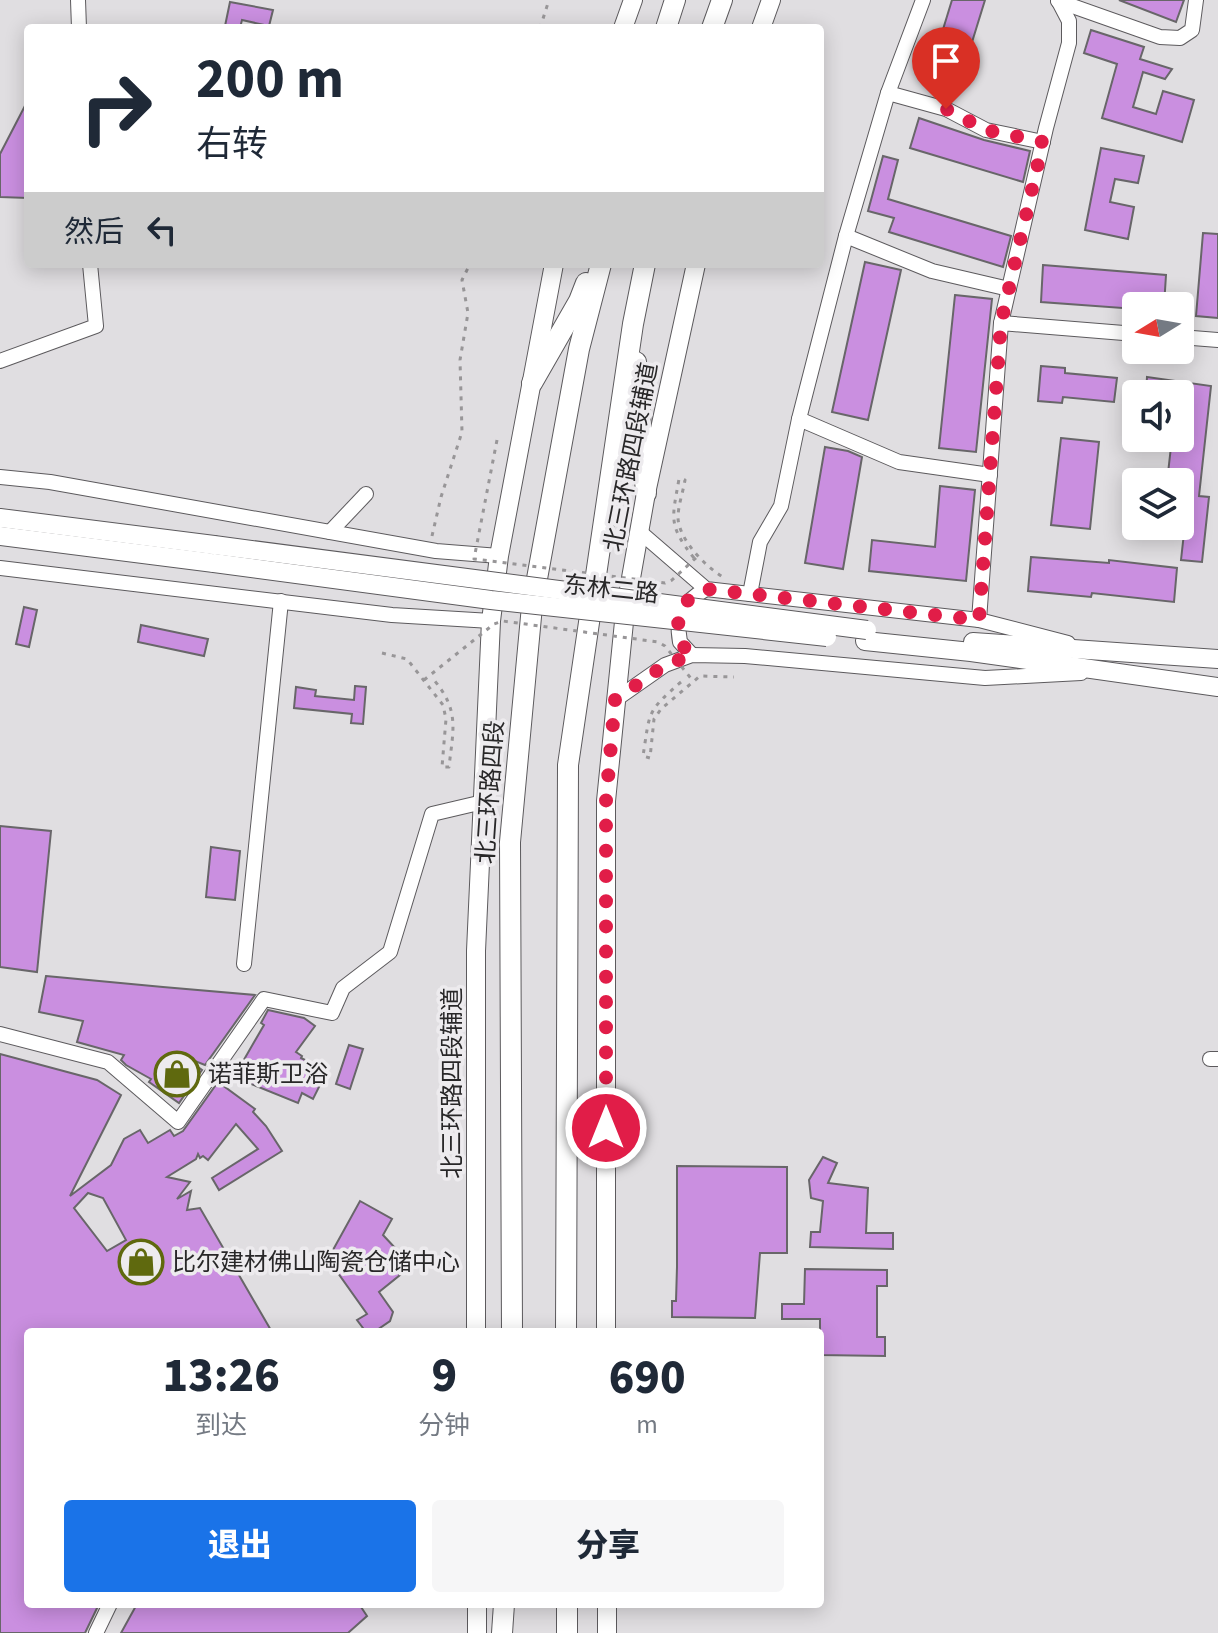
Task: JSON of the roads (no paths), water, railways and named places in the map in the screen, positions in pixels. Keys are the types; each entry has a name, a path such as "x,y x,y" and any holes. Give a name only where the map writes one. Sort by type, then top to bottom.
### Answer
{"highway":[{"path":"667,24 675,0"},
{"path":"713,24 722,0"},
{"path":"532,383 579,301 591,268"},
{"name":"北三环路四段","path":"512,1328 510,842 532,606 579,349 600,268"},
{"path":"566,1328 568,765 633,324 644,268"},
{"path":"633,324 646,493"},
{"path":"502,1633 504,1608"},
{"path":"514,1608 514,1633"},
{"path":"567,1608 567,1633"}],"main road":[{"path":"624,24 633,0"},
{"path":"762,24 771,0"},
{"name":"北三环路四段辅道","path":"476,1328 476,951 491,621 499,556 553,268"},
{"name":"北三环路四段辅道","path":"606,1328 606,801 625,612 646,493 695,268"},
{"name":"东林二路","path":"0,518 214,554"},
{"name":"东林二路","path":"0,536 214,554 866,635 1218,687"},
{"name":"东林二路","path":"866,635 1218,659"},
{"path":"477,1608 477,1633"},
{"path":"607,1608 607,1633"}],"street":[{"path":"78,0 79,24"},
{"path":"750,594 760,542 781,506 799,419 846,236 888,93 923,0"},
{"path":"1058,1 1160,37 1180,38 1192,30 1196,0"},
{"path":"979,620 1001,323 1069,43 1069,21 1058,1"},
{"path":"888,93 946,109 986,130 1043,142"},
{"path":"846,236 932,271 1009,289"},
{"path":"0,361 96,326 90,268"},
{"path":"1001,323 1122,333"},
{"path":"1194,338 1218,340"},
{"path":"799,419 899,462 990,475"},
{"path":"0,477 50,482 436,551 499,556"},
{"path":"330,532 366,494"},
{"path":"640,532 706,589 979,620 1095,650"},
{"path":"0,568 392,615 491,621"},
{"path":"692,655 680,642 680,615 684,603 706,589"},
{"path":"244,964 281,601"},
{"path":"615,700 665,665 692,655 745,656 985,678 1101,672"},
{"path":"0,1034 108,1062 178,1122 264,999 332,1013 343,988 390,952 432,814 483,802"},
{"path":"96,1633 108,1608"}],"place":[{"name":"诺菲斯卫浴","path":"177,1074"},
{"name":"比尔建材佛山陶瓷仓储中心","path":"141,1262"}]}
